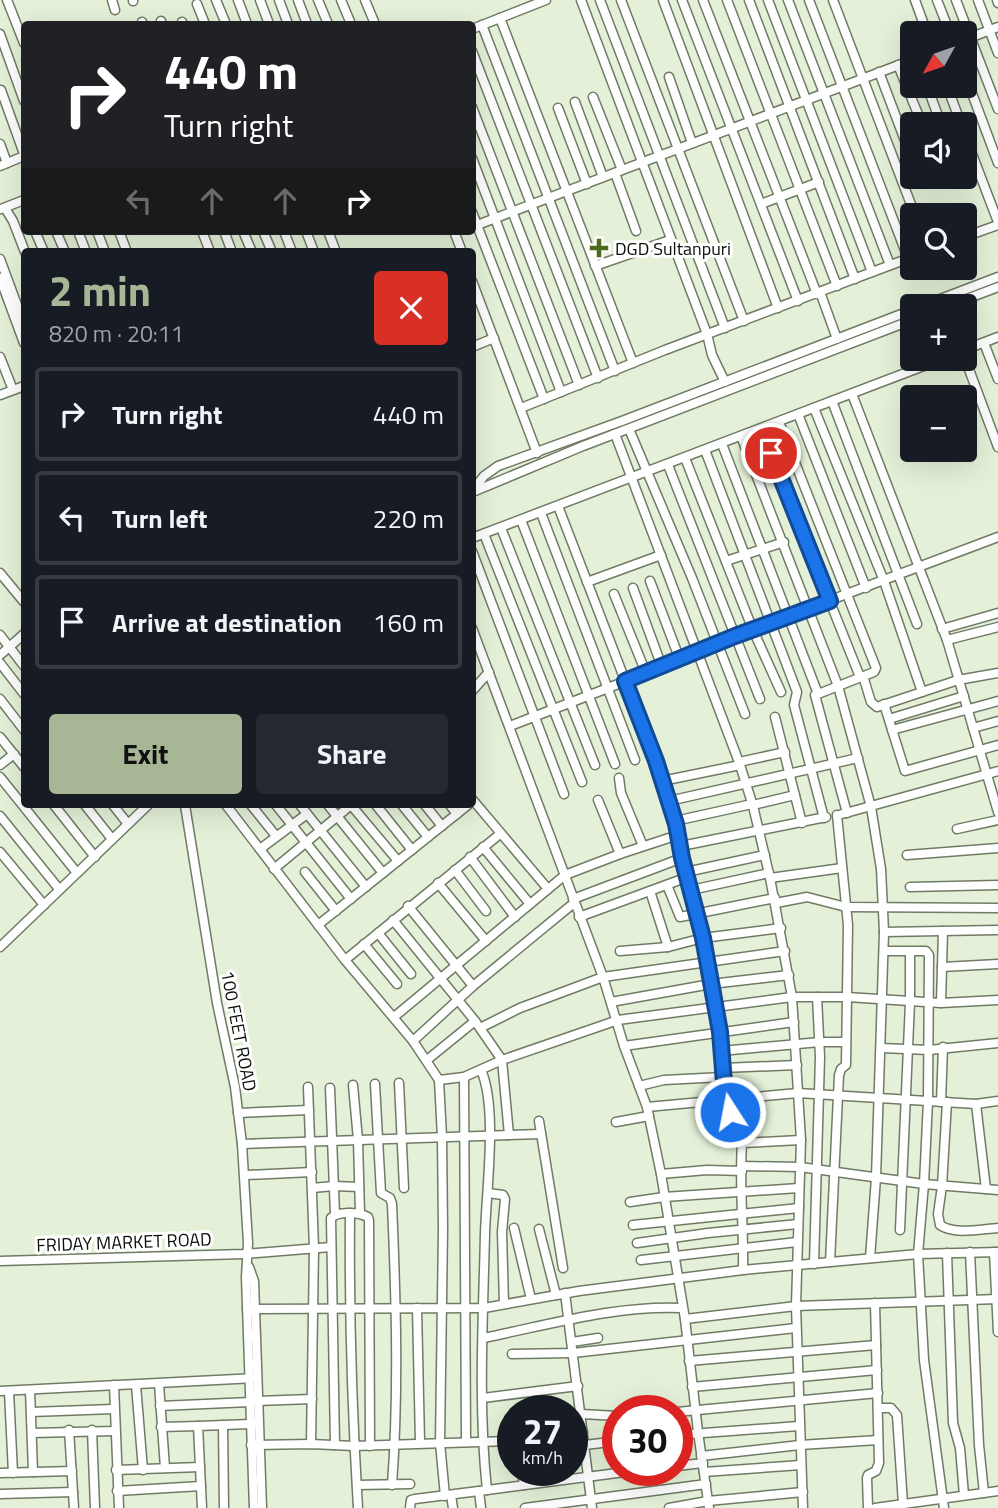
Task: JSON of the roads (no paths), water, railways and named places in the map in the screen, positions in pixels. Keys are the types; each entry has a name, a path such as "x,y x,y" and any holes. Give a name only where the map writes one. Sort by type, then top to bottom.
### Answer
{"street":[{"path":"7,0 21,35"},
{"path":"112,0 115,10"},
{"path":"216,0 225,21"},
{"path":"238,0 246,21"},
{"path":"260,0 267,21"},
{"path":"279,0 287,21"},
{"path":"298,0 306,21"},
{"path":"318,0 327,21"},
{"path":"341,0 350,21"},
{"path":"365,0 374,21"},
{"path":"476,27 546,0"},
{"path":"581,0 707,334 712,355 725,382"},
{"path":"600,0 725,328"},
{"path":"621,0 744,321"},
{"path":"663,0 778,308"},
{"path":"682,0 798,301"},
{"path":"704,0 837,338"},
{"path":"727,0 837,286"},
{"path":"749,0 855,279"},
{"path":"768,0 872,272"},
{"path":"788,0 890,265"},
{"path":"809,0 900,233"},
{"path":"833,0 910,203"},
{"path":"915,0 923,21"},
{"path":"937,0 945,21"},
{"path":"956,0 962,21"},
{"path":"978,0 994,28 998,53"},
{"path":"197,4 204,21"},
{"path":"500,18 633,363"},
{"path":"482,25 615,371"},
{"path":"977,35 994,28"},
{"path":"0,34 21,93"},
{"path":"476,61 598,377"},
{"path":"977,62 998,109"},
{"path":"476,226 898,65 917,112"},
{"path":"879,72 900,127"},
{"path":"669,77 692,143"},
{"path":"1,90 21,147"},
{"path":"593,97 636,231"},
{"path":"974,98 998,163"},
{"path":"575,102 603,177"},
{"path":"558,108 587,184"},
{"path":"476,117 579,385"},
{"path":"0,144 4,164 21,156"},
{"path":"977,167 998,224 977,232"},
{"path":"476,168 561,392"},
{"path":"761,204 819,182"},
{"path":"21,203 2,208 13,221 23,248"},
{"path":"476,229 544,399"},
{"path":"595,266 670,240"},
{"path":"0,259 21,316"},
{"path":"521,408 900,262"},
{"path":"965,294 998,277"},
{"path":"0,278 21,336"},
{"path":"976,294 998,287"},
{"path":"476,291 537,453"},
{"path":"476,486 498,466 900,314"},
{"path":"476,489 900,325"},
{"path":"977,345 998,337"},
{"path":"476,345 494,338"},
{"path":"984,343 998,379"},
{"path":"0,357 13,390"},
{"path":"476,537 912,371"},
{"path":"970,371 998,447"},
{"path":"0,395 21,387"},
{"path":"852,394 947,640 998,812"},
{"path":"832,401 917,624"},
{"path":"814,408 884,581 922,692"},
{"path":"798,414 866,588"},
{"path":"779,422 876,668 874,672 816,695 797,697"},
{"path":"629,429 649,472 745,714"},
{"path":"761,429 873,705 884,704 958,680 998,673"},
{"path":"615,434 746,782 781,928 792,997 801,1140 796,1353 803,1508"},
{"path":"741,436 838,686 872,807 881,869 884,951 876,1178 870,1258"},
{"path":"722,444 816,695 847,813"},
{"path":"705,450 797,697 794,705 824,818"},
{"path":"685,458 752,630 780,692"},
{"path":"668,465 760,699"},
{"path":"558,506 675,821 703,938 720,1032 728,1111 744,1113 741,1191 743,1270"},
{"path":"541,513 635,760"},
{"path":"521,520 615,764"},
{"path":"501,528 595,765"},
{"path":"484,534 582,782"},
{"path":"510,726 735,636 998,537"},
{"path":"726,561 784,542"},
{"path":"587,582 661,555"},
{"path":"476,562 564,794"},
{"path":"0,573 21,598"},
{"path":"650,581 680,660"},
{"path":"633,588 662,667"},
{"path":"614,594 646,673"},
{"path":"942,629 998,613"},
{"path":"947,640 998,627"},
{"path":"0,635 21,662"},
{"path":"0,655 21,638"},
{"path":"476,638 603,977 648,1112 685,1319 709,1505"},
{"path":"0,663 21,690"},
{"path":"476,686 489,671"},
{"path":"889,719 964,696"},
{"path":"0,699 21,726"},
{"path":"892,730 998,701"},
{"path":"884,704 905,771 998,745"},
{"path":"775,717 802,823"},
{"path":"973,728 998,721"},
{"path":"0,737 21,763"},
{"path":"662,781 785,751"},
{"path":"0,765 14,754"},
{"path":"669,801 858,758"},
{"path":"413,1041 473,986 574,901 682,853 686,845 847,813 998,771"},
{"path":"0,777 21,803"},
{"path":"618,778 621,793 643,846"},
{"path":"675,821 795,795"},
{"path":"598,800 620,854"},
{"path":"476,806 548,890"},
{"path":"25,808 77,873"},
{"path":"56,808 94,857"},
{"path":"87,808 112,839"},
{"path":"115,808 128,824"},
{"path":"2,942 94,857 141,808"},
{"name":"100 FEET ROAD","path":"185,808 238,1113 246,1175 255,1445 254,1508"},
{"path":"228,808 345,960 413,1041 439,1080 443,1308 440,1443 448,1496 453,1508"},
{"path":"253,808 276,836"},
{"path":"278,808 351,899"},
{"path":"302,808 366,887"},
{"path":"330,808 383,873"},
{"path":"274,869 347,808"},
{"path":"354,808 398,861"},
{"path":"378,808 412,850"},
{"path":"404,808 428,837"},
{"path":"427,808 442,826"},
{"path":"452,808 457,814"},
{"path":"318,925 464,808"},
{"path":"260,849 307,814"},
{"path":"830,1262 839,1072 846,1065 846,907 837,815"},
{"path":"0,816 59,889"},
{"path":"957,829 998,821"},
{"path":"345,960 408,906 500,834"},
{"path":"394,1017 565,875 678,835"},
{"path":"483,847 530,904"},
{"path":"907,855 998,848"},
{"path":"0,852 44,905"},
{"path":"579,917 667,885 686,874 765,855"},
{"path":"470,858 514,917"},
{"path":"691,890 769,875 842,868"},
{"path":"455,870 486,911"},
{"path":"305,872 336,911"},
{"path":"438,883 486,941"},
{"path":"667,885 680,917 775,900 816,897 833,905 846,907 998,908"},
{"path":"910,887 998,885"},
{"path":"650,891 668,947"},
{"path":"408,906 473,986"},
{"path":"393,920 477,1024 502,1060 509,1135"},
{"path":"621,951 668,947 703,938 781,928"},
{"path":"884,932 998,930"},
{"path":"941,1003 943,931"},
{"path":"378,933 411,974"},
{"path":"364,944 397,984"},
{"path":"427,1060 477,1024 603,977 785,951"},
{"path":"884,951 926,951 929,955 928,1101 918,1254 919,1301 924,1360 944,1508"},
{"path":"900,1230 910,952"},
{"path":"942,967 998,964"},
{"path":"611,1002 711,984 789,975"},
{"path":"439,1080 464,1077 502,1060 618,1020 792,997 847,997 929,1003 998,1000"},
{"path":"814,1264 820,1042 817,997"},
{"path":"624,1046 794,1022"},
{"path":"721,1051 845,1042"},
{"path":"881,1048 929,1050 998,1043"},
{"path":"943,1047 942,1186 938,1214 940,1225 966,1230 998,1228"},
{"path":"639,1086 723,1072 797,1065"},
{"path":"481,1070 488,1088 489,1135 481,1508"},
{"path":"464,1077 466,1441"},
{"path":"399,1083 404,1188"},
{"path":"375,1084 381,1193 390,1198 392,1204 396,1308 393,1485"},
{"path":"353,1085 359,1188 349,1308 358,1508"},
{"path":"308,1087 314,1248 311,1444"},
{"path":"330,1088 335,1214"},
{"path":"616,1122 648,1112 726,1099 798,1093 976,1104 998,1101"},
{"path":"976,1104 986,1189"},
{"path":"238,1113 309,1110"},
{"path":"539,1121 563,1268"},
{"path":"242,1144 541,1134"},
{"path":"742,1143 801,1140"},
{"path":"661,1174 800,1167 924,1184 998,1190"},
{"path":"246,1175 312,1172"},
{"path":"312,1188 359,1188"},
{"path":"630,1202 664,1197 799,1188"},
{"path":"488,1193 503,1195 505,1199 502,1232 504,1304"},
{"path":"634,1224 799,1208"},
{"path":"335,1445 331,1218 335,1214 355,1213 368,1217 369,1222 370,1446"},
{"path":"637,1244 798,1224"},
{"path":"514,1228 531,1299"},
{"path":"539,1228 569,1321 579,1395"},
{"path":"485,1231 502,1232"},
{"path":"641,1260 797,1242"},
{"name":"FRIDAY MARKET ROAD","path":"0,1261 248,1254 331,1247"},
{"path":"970,1252 984,1493"},
{"path":"251,1310 313,1307 484,1308 560,1294 743,1270 918,1254 996,1252 998,1332"},
{"path":"947,1253 953,1423 960,1448 964,1495"},
{"path":"685,1319 796,1306 997,1299"},
{"path":"868,1508 867,1478 878,1468 875,1303"},
{"path":"417,1308 420,1442"},
{"path":"483,1338 647,1309 682,1308"},
{"path":"512,1354 573,1353 796,1328"},
{"path":"572,1342 598,1338"},
{"path":"689,1362 876,1345"},
{"path":"692,1387 877,1370"},
{"path":"13,1473 4,1392 253,1378"},
{"path":"159,1384 165,1468"},
{"path":"114,1385 119,1508"},
{"path":"136,1385 143,1470"},
{"path":"484,1398 578,1386"},
{"path":"30,1390 33,1472"},
{"path":"695,1411 878,1393"},
{"path":"160,1406 312,1399"},
{"name":"100 FEET ROAD","path":"253,1401 250,1424 262,1508"},
{"path":"878,1408 891,1408 897,1415 904,1504"},
{"path":"31,1412 114,1409"},
{"path":"161,1427 250,1424"},
{"path":"223,1425 224,1508"},
{"path":"198,1426 202,1508"},
{"path":"693,1433 799,1426"},
{"path":"32,1433 69,1430 115,1431"},
{"path":"69,1430 74,1508"},
{"path":"92,1430 94,1508"},
{"path":"693,1464 800,1445 878,1440"},
{"path":"255,1445 370,1446 420,1442 497,1442"},
{"path":"703,1463 801,1465"},
{"path":"116,1470 200,1467"},
{"path":"588,1468 592,1503"},
{"path":"0,1473 72,1471"},
{"path":"589,1476 602,1474"},
{"path":"357,1485 410,1484"},
{"path":"525,1508 592,1503 706,1484"},
{"path":"117,1491 201,1486"},
{"path":"410,1508 411,1500 415,1499 517,1486"},
{"path":"875,1508 998,1491"},
{"path":"0,1494 74,1492"},
{"path":"669,1508 803,1492"}],"place":[{"name":"DGD Sultanpuri","path":"599,248"}]}
